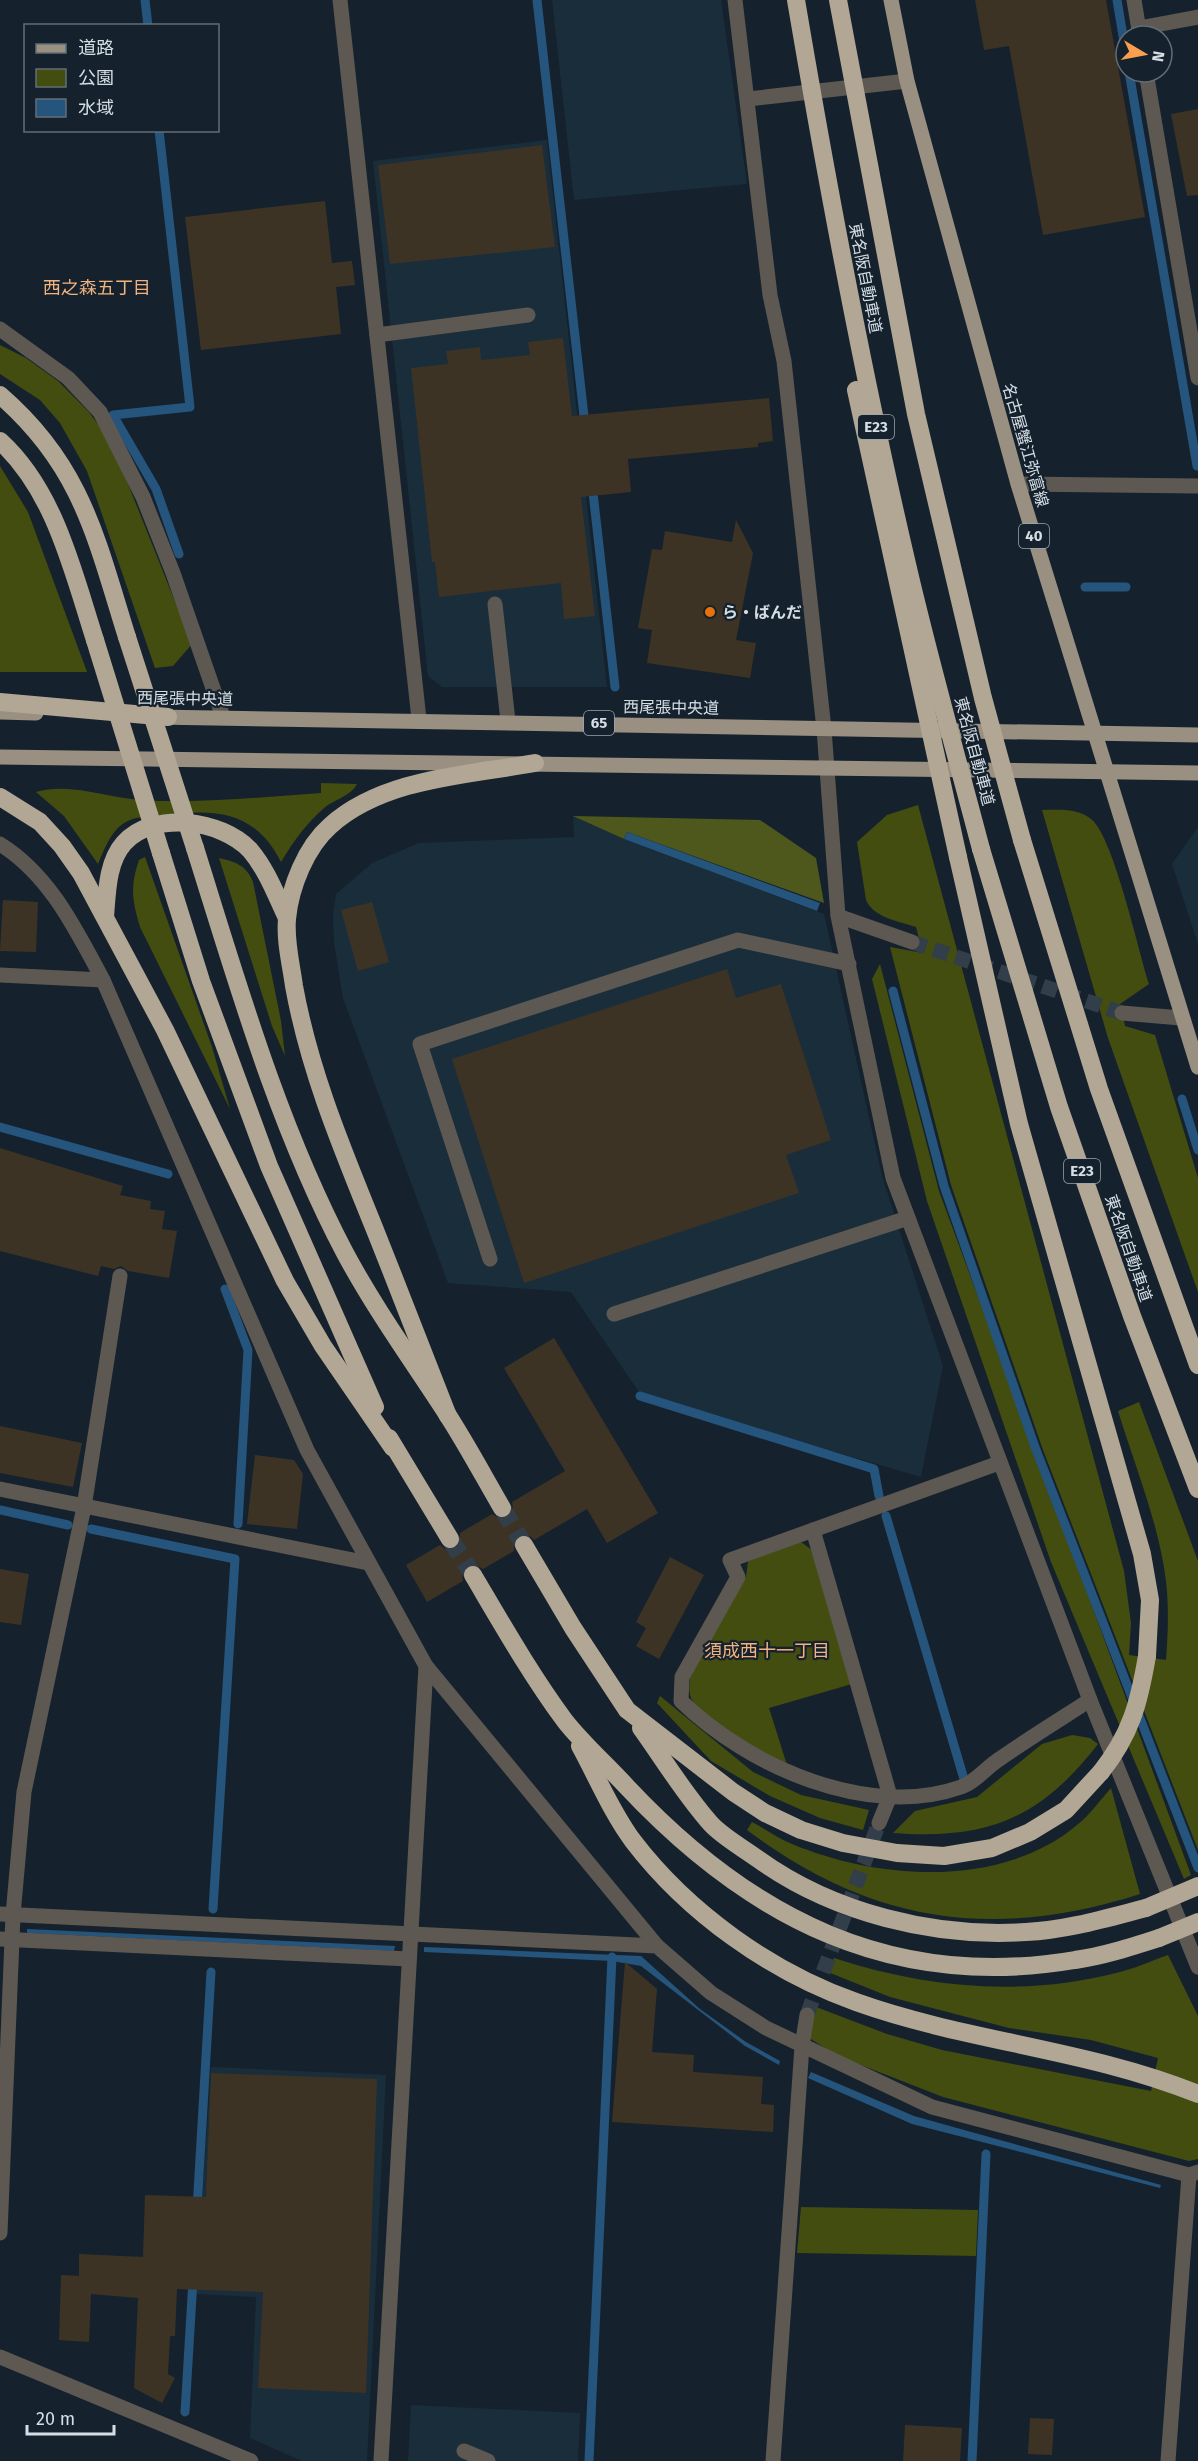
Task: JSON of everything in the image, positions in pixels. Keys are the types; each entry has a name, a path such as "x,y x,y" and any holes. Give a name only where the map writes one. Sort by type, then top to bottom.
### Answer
{"highway":[{"name":"東名阪自動車道","path":"796,0 848,291 907,565 981,849 1059,1107 1132,1316 1198,1489"},
{"name":"東名阪自動車道","path":"838,0 886,266 918,425 983,698 1022,840 1099,1089 1174,1304 1198,1365"},
{"path":"627,1710 733,1792 765,1813 801,1830 843,1843 897,1853 944,1856 992,1848 1030,1832 1066,1810 1101,1772 1128,1731 1140,1701 1148,1656 1150,1600 1142,1554 1018,1124 863,427 833,267 819,135"},
{"path":"0,395 26,417 68,472 96,539 263,1056 306,1166 344,1251 376,1308 448,1416 502,1508"},
{"path":"0,441 24,468 42,497 72,567 201,981 269,1166 393,1448"},
{"path":"0,702 168,717"},
{"path":"448,1416 331,1122 310,1060 289,955 287,918 296,884 309,851 329,826 353,809 382,795 417,784 535,763"},
{"path":"0,797 40,822 62,846 105,917 165,1030 285,1281 323,1346 393,1448 450,1539"},
{"path":"105,917 113,862 124,843 140,831 161,824 189,824 211,827 231,835 249,850 265,870 287,918"},
{"path":"1174,1304 1198,1348"},
{"path":"524,1545 573,1629 627,1710 712,1825 772,1869 811,1891 890,1919 933,1927 1025,1933 1065,1928 1146,1908 1198,1886"},
{"path":"473,1575 566,1721 632,1840 673,1887 767,1960 808,1982 866,2005 1151,2075 1198,2094"},
{"path":"566,1721 659,1820 697,1854 747,1892 786,1915 825,1934 866,1949 906,1958 991,1968 1076,1960 1158,1938 1198,1922"}],"main road":[{"name":"名古屋蟹江弥富線","path":"891,0 907,81 1018,484 1198,1067"},
{"name":"西尾張中央道","path":"0,712 1198,735"},
{"path":"0,757 1198,773"}],"street":[{"path":"340,0 419,719"},
{"path":"735,0 770,295 784,361 824,729 838,916 893,1178 1090,1700 1198,1967"},
{"path":"1134,0 1138,24"},
{"path":"1170,24 1198,17"},
{"path":"748,99 907,81"},
{"path":"1148,84 1198,378"},
{"path":"377,335 528,315"},
{"path":"0,329 68,378 100,412 142,497 165,551 224,717"},
{"path":"1018,484 1198,486"},
{"path":"495,604 508,721"},
{"path":"0,844 30,866 62,906 104,980 307,1450 426,1666 657,1946 711,1992 766,2028 933,2107 1193,2173 1168,2461"},
{"path":"838,916 912,942"},
{"path":"490,1259 420,1044 738,940 849,964"},
{"path":"0,975 104,980"},
{"path":"1122,1013 1181,1018"},
{"path":"614,1314 908,1218"},
{"path":"0,2233 7,1914 24,1792 84,1507 120,1276"},
{"path":"999,1462 730,1560 738,1577 682,1677 681,1701 696,1715 747,1751 791,1773 872,1797 915,1796 962,1787 1090,1700"},
{"path":"0,1489 368,1563"},
{"path":"813,1530 890,1796 879,1823"},
{"path":"381,2461 426,1666"},
{"path":"7,1914 657,1946"},
{"path":"6,1939 409,1959"},
{"path":"773,2461 801,2046 807,2014"},
{"path":"0,2357 251,2461"},
{"path":"464,2451 488,2461"}],"shaded area":[{"path":"552,0 721,0 747,184 574,200"},
{"path":"547,140 607,687 442,687 428,676 373,161"},
{"path":"573,816 624,839 824,914 882,1176 943,1366 921,1477 641,1395 571,1292 448,1283 343,998 334,943 333,916 336,894 372,863 419,843 574,837"},
{"path":"1198,827 1198,944 1172,864"},
{"path":"211,2067 386,2075 367,2461 302,2461 250,2438 256,2297 196,2294"},
{"path":"411,2405 580,2413 578,2461 408,2461"}],"green space":[{"path":"0,345 26,358 58,381 89,412 112,444 192,644 173,666 155,668 87,471 60,423 40,400 0,374"},
{"path":"0,466 28,512 87,672 0,672"},
{"path":"321,783 357,784 350,792 317,815 300,834 281,862 271,845 245,822 231,816 198,812 141,817 124,823 106,845 98,864 64,816 36,792 62,789 128,799 208,801 321,793"},
{"path":"918,805 1124,1571 1131,1623 1129,1655 1166,1660 1168,1601 1158,1538 1118,1411 1139,1402 1198,1561 1198,1850 1043,1450 951,1185 890,947 923,953 916,927 881,915 866,900 857,842 887,815"},
{"path":"1042,810 1074,811 1091,819 1108,847 1116,870 1149,984 1120,1004 1125,1026 1155,1035 1198,1178 1198,1292 1108,1038"},
{"path":"573,816 760,820 816,858 824,903 627,832 624,839"},
{"path":"145,857 212,1047 230,1109 140,927 135,909 133,886 139,860"},
{"path":"219,858 240,865 253,882 281,1021 285,1056 272,1026"},
{"path":"880,964 939,1191 1191,1875 1184,1879 1051,1562 927,1201 872,979"},
{"path":"801,1542 812,1550 852,1684 769,1708 787,1765 734,1736 707,1716 691,1698 689,1689 690,1675 746,1577 748,1561"},
{"path":"660,1696 753,1772 801,1795 869,1810 863,1830 820,1818 770,1796 711,1761 657,1703"},
{"path":"1072,1735 1090,1738 1098,1744 1055,1791 1032,1807 984,1828 957,1833 893,1833 915,1811 977,1797 1042,1744"},
{"path":"1111,1788 1140,1894 1086,1909 1034,1917 984,1919 935,1915 887,1904 840,1886 793,1861 747,1830 752,1822 792,1844 862,1865 900,1871 938,1872 976,1869 1012,1860 1046,1846 1082,1821"},
{"path":"1168,1955 1198,2016 1198,2159 1189,2161 943,2097 838,2056 809,2038 816,2007 887,2034 942,2050 1151,2091 1158,2058 1091,2040 1009,2028 890,1997 828,1972 834,1958 868,1968 938,1982 1009,1987 1045,1985 1116,1973"},
{"path":"801,2207 978,2210 976,2256 797,2253"}],"water":[{"path":"627,832 820,903 817,911 624,839"},
{"path":"27,1929 395,1946 394,1951 27,1933"},
{"path":"424,1947 641,1956 700,2009 746,2042 780,2061 779,2065 745,2046 641,1966 612,1961 424,1952"},
{"path":"811,2072 914,2116 1161,2185 1160,2188 912,2124 808,2078"}],"building":[{"path":"975,0 1106,0 1114,45 1114,84 1121,84 1145,217 1043,235 1009,46 984,50"},
{"path":"1198,109 1198,195 1187,196 1171,114"},
{"path":"542,145 555,247 390,264 378,165"},
{"path":"325,201 332,263 352,261 355,285 336,287 341,334 201,350 185,217"},
{"path":"563,338 572,416 769,398 773,441 758,443 758,447 628,459 631,492 581,497 595,616 564,619 561,583 439,597 435,562 432,562 411,368 448,364 446,351 480,347 481,360 530,355 528,342"},
{"path":"736,520 753,553 736,640 756,643 750,678 647,663 652,630 638,628 652,549 662,550 665,531 732,542"},
{"path":"3,900 38,902 36,952 0,951"},
{"path":"372,902 389,962 358,971 341,910"},
{"path":"727,969 736,998 781,984 831,1140 786,1155 799,1193 524,1283 452,1059"},
{"path":"0,1148 123,1186 120,1195 151,1201 150,1209 165,1211 162,1229 177,1231 169,1278 128,1271 121,1266 114,1269 101,1266 98,1276 0,1251"},
{"path":"554,1338 658,1513 607,1543 587,1509 534,1540 529,1535 519,1535 514,1540 514,1551 483,1569 473,1564 467,1566 462,1575 463,1581 427,1602 406,1565 440,1545 445,1549 455,1549 460,1544 460,1533 492,1514 501,1519 508,1517 513,1509 512,1502 565,1471 504,1368"},
{"path":"0,1426 82,1443 73,1487 0,1473"},
{"path":"255,1455 294,1460 303,1474 297,1529 247,1524"},
{"path":"670,1557 704,1575 659,1659 636,1646 646,1628 636,1622"},
{"path":"0,1569 29,1574 21,1625 0,1622"},
{"path":"625,1962 657,1989 652,2052 694,2055 693,2072 763,2077 761,2104 774,2105 773,2132 612,2122"},
{"path":"211,2073 377,2079 366,2393 258,2388 263,2292 177,2289 175,2336 170,2336 168,2374 175,2378 162,2403 134,2388 138,2298 91,2294 89,2342 59,2340 61,2275 79,2276 79,2254 143,2257 145,2195 206,2197"},
{"path":"1030,2418 1054,2419 1052,2455 1028,2454"},
{"path":"905,2425 962,2428 960,2461 903,2461"}],"waterway":[{"path":"145,0 148,24"},
{"path":"537,0 585,425"},
{"path":"1117,0 1121,24"},
{"path":"1131,84 1197,466"},
{"path":"159,132 190,407 113,415 156,489 179,554"},
{"path":"592,484 615,687"},
{"path":"1085,587 1126,587"},
{"path":"893,991 944,1186 1035,1447 1198,1868"},
{"path":"1182,1099 1198,1150"},
{"path":"0,1127 168,1174"},
{"path":"225,1289 248,1350 238,1524"},
{"path":"640,1396 874,1469 879,1496"},
{"path":"0,1510 68,1525"},
{"path":"886,1516 964,1779"},
{"path":"91,1529 235,1559 213,1909"},
{"path":"589,2461 612,1957"},
{"path":"197,2209 211,1972"},
{"path":"972,2461 986,2154"},
{"path":"185,2412 193,2280"}],"tunnel":[{"path":"912,942 1122,1013"},
{"path":"502,1508 524,1545"},
{"path":"450,1539 473,1575"},
{"path":"807,2015 879,1823"}],"place":[{"name":"ら・ばんだ","path":"710,612"}],"district":[{"name":"西之森五丁目","path":"97,288"},
{"name":"須成西十一丁目","path":"767,1651"}]}
